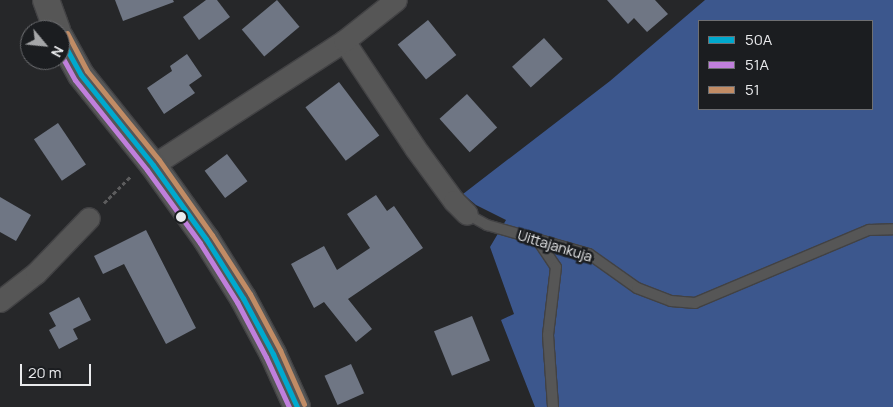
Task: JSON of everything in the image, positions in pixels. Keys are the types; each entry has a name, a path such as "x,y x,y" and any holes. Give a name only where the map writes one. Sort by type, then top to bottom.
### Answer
{"street":[{"path":"46,0 53,20"},
{"path":"145,168 344,41 396,0"},
{"name":"Uittajankuja","path":"344,41 415,148 454,201 467,214"},
{"path":"70,55 81,75 145,168 206,239 243,298 273,354 297,407"},
{"path":"0,301 36,273 89,218"}],"lane":[{"name":"Uittajankuja","path":"467,214 487,225 538,242 589,254 637,288 671,301 695,303 869,230 893,229"},
{"path":"538,242 556,267 548,335 553,407"}],"path":[{"path":"89,218 145,168"}],"shaded area":[{"path":"705,0 893,0 893,407 535,407 501,320 514,314 490,247 506,220 476,205 463,194 610,81"}],"building":[{"path":"115,0 173,0 174,2 123,21"},
{"path":"206,0 217,0 230,17 199,40 183,17"},
{"path":"277,0 299,27 264,56 242,30"},
{"path":"607,0 655,0 668,14 647,32 634,18 628,24"},
{"path":"428,20 456,55 426,80 398,45"},
{"path":"544,38 563,59 531,88 512,67"},
{"path":"187,54 202,76 189,85 195,93 164,114 147,88 172,71 170,66"},
{"path":"339,82 379,136 346,161 305,107"},
{"path":"467,94 497,127 470,152 440,119"},
{"path":"58,123 86,164 62,181 34,139"},
{"path":"227,154 247,181 225,198 205,171"},
{"path":"376,195 387,211 394,206 423,248 348,299 372,329 356,342 324,302 314,308 291,264 324,246 337,270 370,248 347,214"},
{"path":"0,197 31,215 16,241 0,232"},
{"path":"146,230 196,328 166,344 124,264 103,274 94,256"},
{"path":"79,297 91,320 73,329 78,339 59,349 49,330 56,326 49,313"},
{"path":"472,316 490,361 452,376 434,331"},
{"path":"351,364 364,393 338,405 325,376"}],"transit line":[{"name":"51","path":"70,39 87,71 159,160 212,235 250,294 280,350 304,404"},
{"name":"50A","path":"70,55 81,75 153,165 206,239 243,298 273,354 297,407"},
{"name":"51A","path":"69,70 75,80 147,170 200,243 237,302 266,357 289,407"}]}
